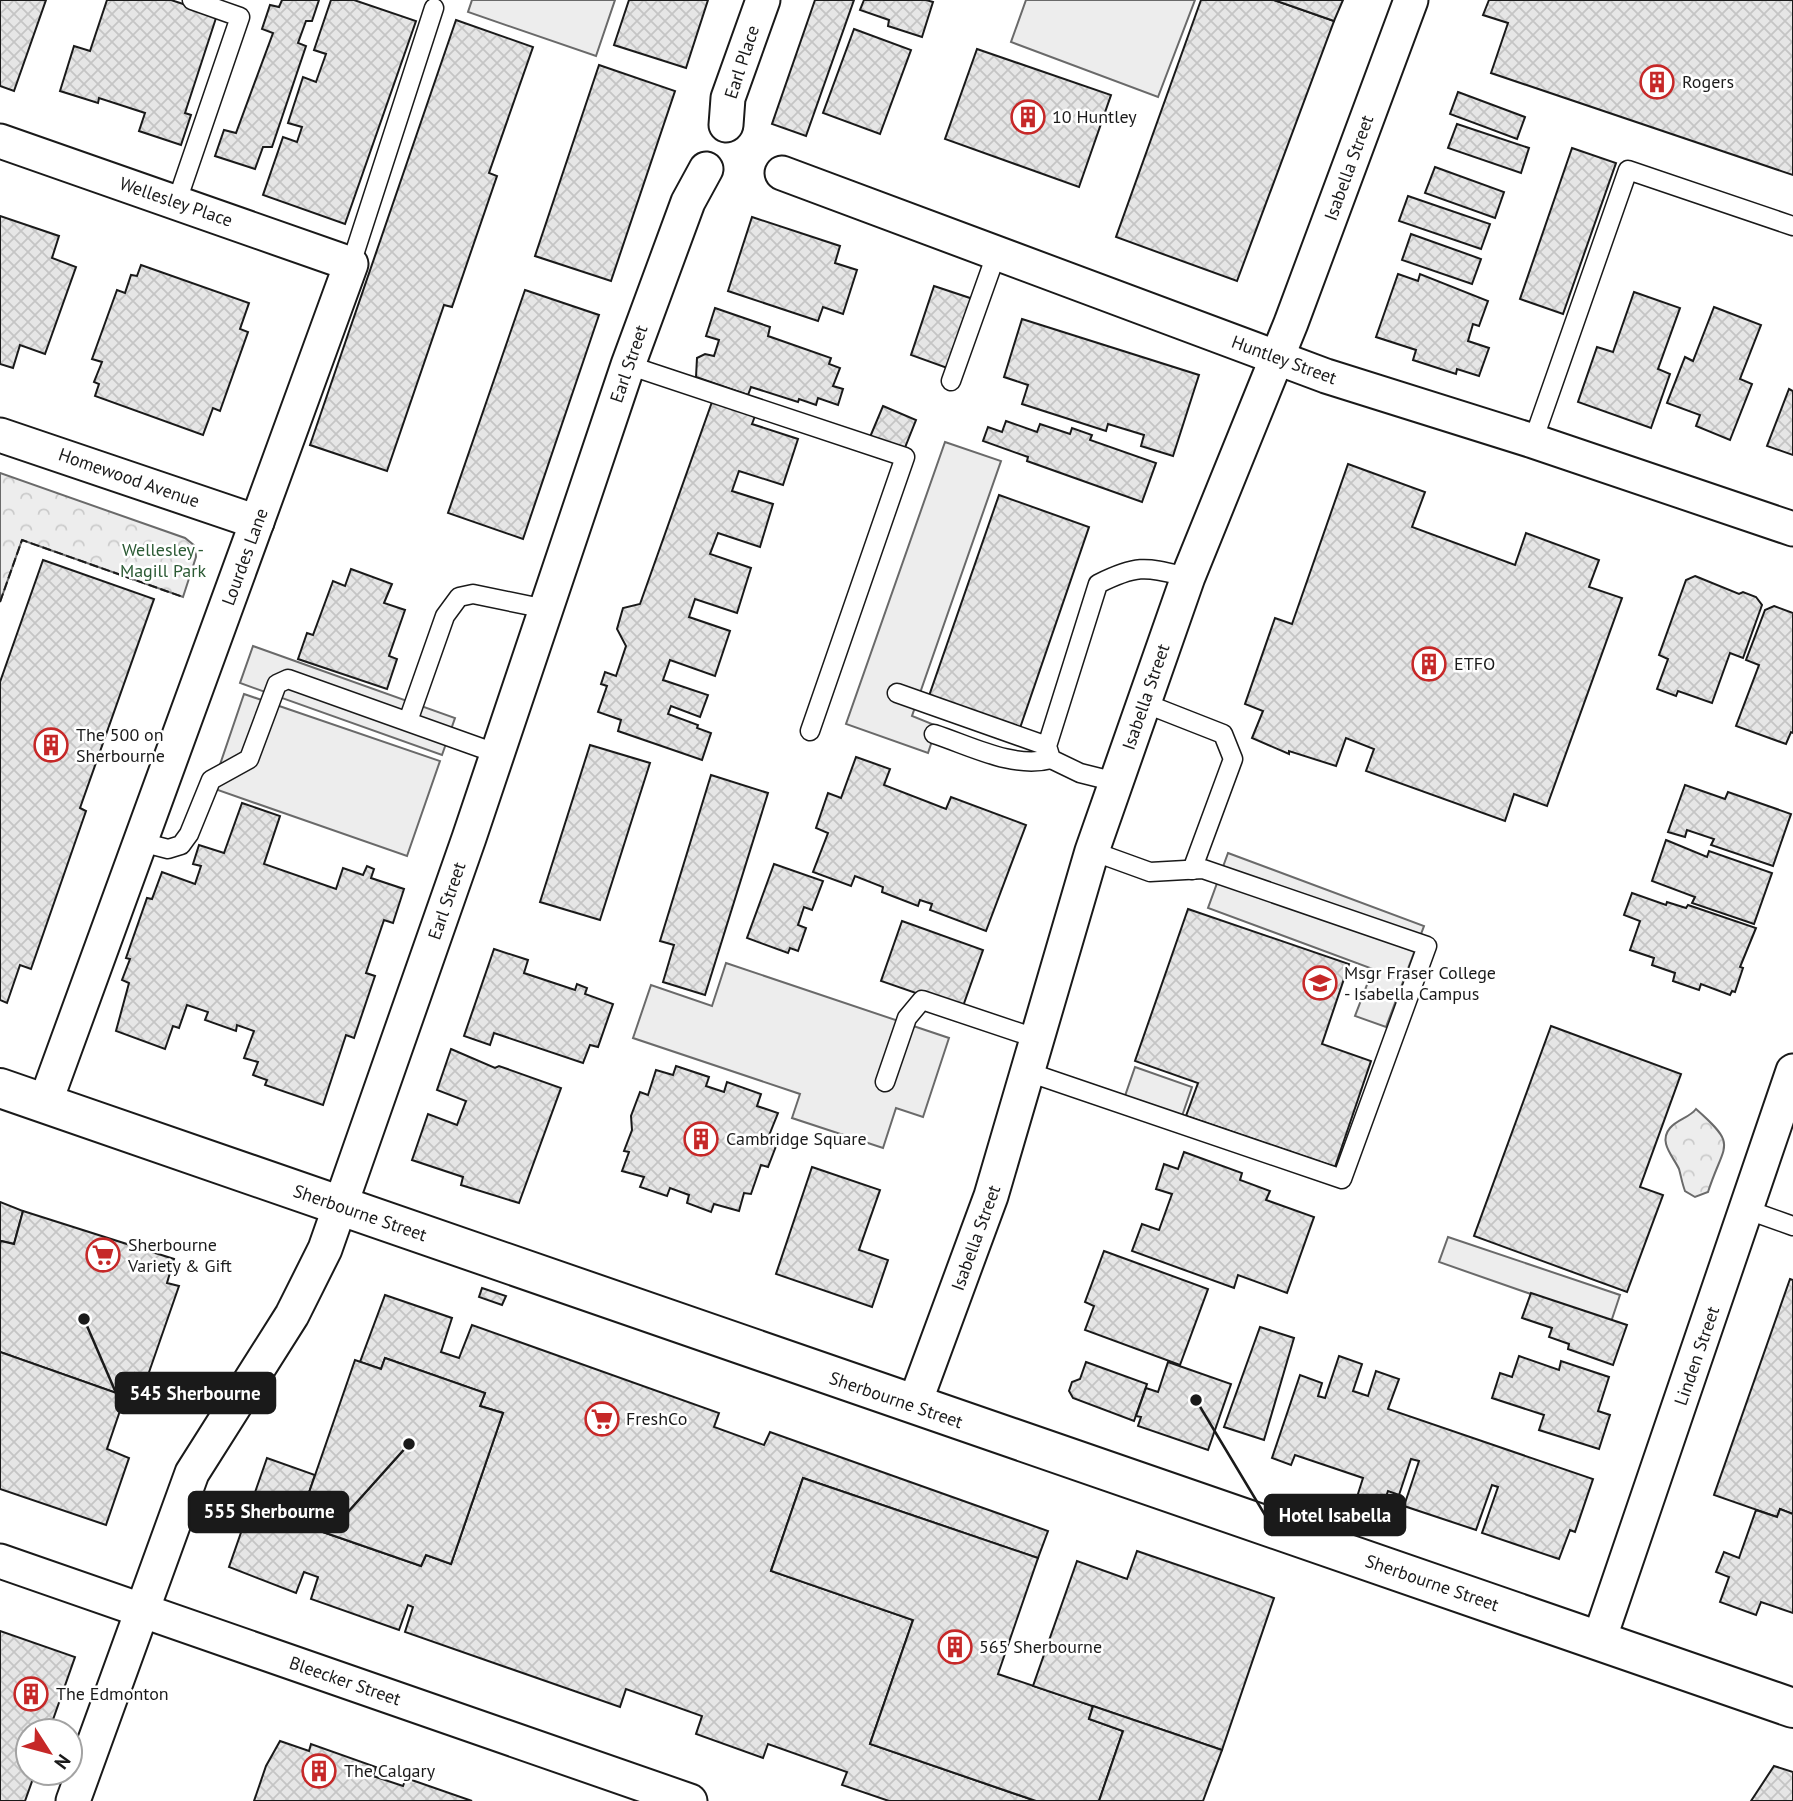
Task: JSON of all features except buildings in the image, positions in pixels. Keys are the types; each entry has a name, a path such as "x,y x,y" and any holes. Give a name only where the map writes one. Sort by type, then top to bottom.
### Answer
{"street":[{"name":"Earl Place","path":"726,125 728,98 763,0"},
{"name":"Isabella Street","path":"914,1405 991,1196 1092,851 1188,577 1278,358 1411,0"},
{"name":"Wellesley Place","path":"0,141 351,264"},
{"name":"Earl Street","path":"73,1801 191,1473 292,1315 325,1249 338,1205 498,754 628,365 688,202 706,169"},
{"name":"Huntley Street","path":"782,173 1278,358 1793,529"},
{"name":"Lourdes Lane","path":"46,1103 351,264"},
{"name":"Homewood Avenue","path":"0,435 257,522"},
{"name":"Linden Street","path":"1599,1640 1748,1210 1793,1071"},
{"name":"Sherbourne Street","path":"0,1088 1793,1708"},
{"name":"Bleecker Street","path":"0,1561 690,1801"}],"lane":[{"path":"177,201 240,17 192,0"},
{"name":"Lourdes Lane","path":"351,264 434,8"},
{"path":"1534,441 1628,170 1793,226"},
{"path":"951,382 997,252"},
{"path":"628,365 905,457 810,731"},
{"path":"934,734 1017,761 1036,763 1049,752 1098,584 1128,569 1148,568 1188,577"},
{"path":"408,721 445,616 459,597 473,594 546,610"},
{"path":"141,842 168,849 181,845 189,834 211,780 249,759 277,684 288,679 498,754"},
{"path":"897,693 1049,752 1080,774 1116,782"},
{"path":"1144,703 1223,734 1233,759 1192,870"},
{"path":"1028,1072 1342,1179 1427,946 1203,869 1150,872 1092,851"},
{"path":"885,1082 907,1018 922,1000 1038,1039"},
{"path":"1748,1210 1793,1226"}],"green space":[{"name":"Wellesley - Magill Park","path":"0,473 185,538 195,546 196,557 183,597 22,540 0,602"},
{"path":"1696,1109 1718,1131 1724,1146 1708,1192 1695,1197 1685,1191 1666,1138 1673,1125"}],"shaded area":[{"path":"472,0 615,0 596,56 468,12"},
{"path":"1026,0 1195,0 1158,97 1011,42"},
{"path":"945,442 1001,461 912,716 937,726 928,753 846,724"},
{"path":"253,646 455,718 442,755 240,683"},
{"path":"244,694 440,761 407,856 212,788"},
{"path":"1228,853 1424,926 1386,1027 1355,1016 1373,969 1208,908"},
{"path":"726,963 949,1038 923,1117 896,1108 883,1148 792,1118 800,1094 633,1038 651,985 712,1006"},
{"path":"1135,1067 1192,1087 1182,1116 1125,1096"},
{"path":"1448,1237 1620,1295 1611,1322 1439,1262"}],"fence":[{"path":"0,602 22,540 183,597"}],"place":[{"name":"Rogers","path":"1657,82"},
{"name":"10 Huntley","path":"1028,117"},
{"name":"ETFO","path":"1429,664"},
{"name":"The 500 on Sherbourne","path":"51,745"},
{"name":"Msgr Fraser College - Isabella Campus","path":"1320,983"},
{"name":"Cambridge Square","path":"701,1139"},
{"name":"Sherbourne Variety & Gift","path":"103,1255"},
{"name":"545 Sherbourne","path":"84,1319"},
{"name":"Hotel Isabella","path":"1196,1400"},
{"name":"FreshCo","path":"602,1419"},
{"name":"555 Sherbourne","path":"409,1444"},
{"name":"565 Sherbourne","path":"955,1647"},
{"name":"The Edmonton","path":"31,1694"},
{"name":"The Calgary","path":"319,1771"}]}
